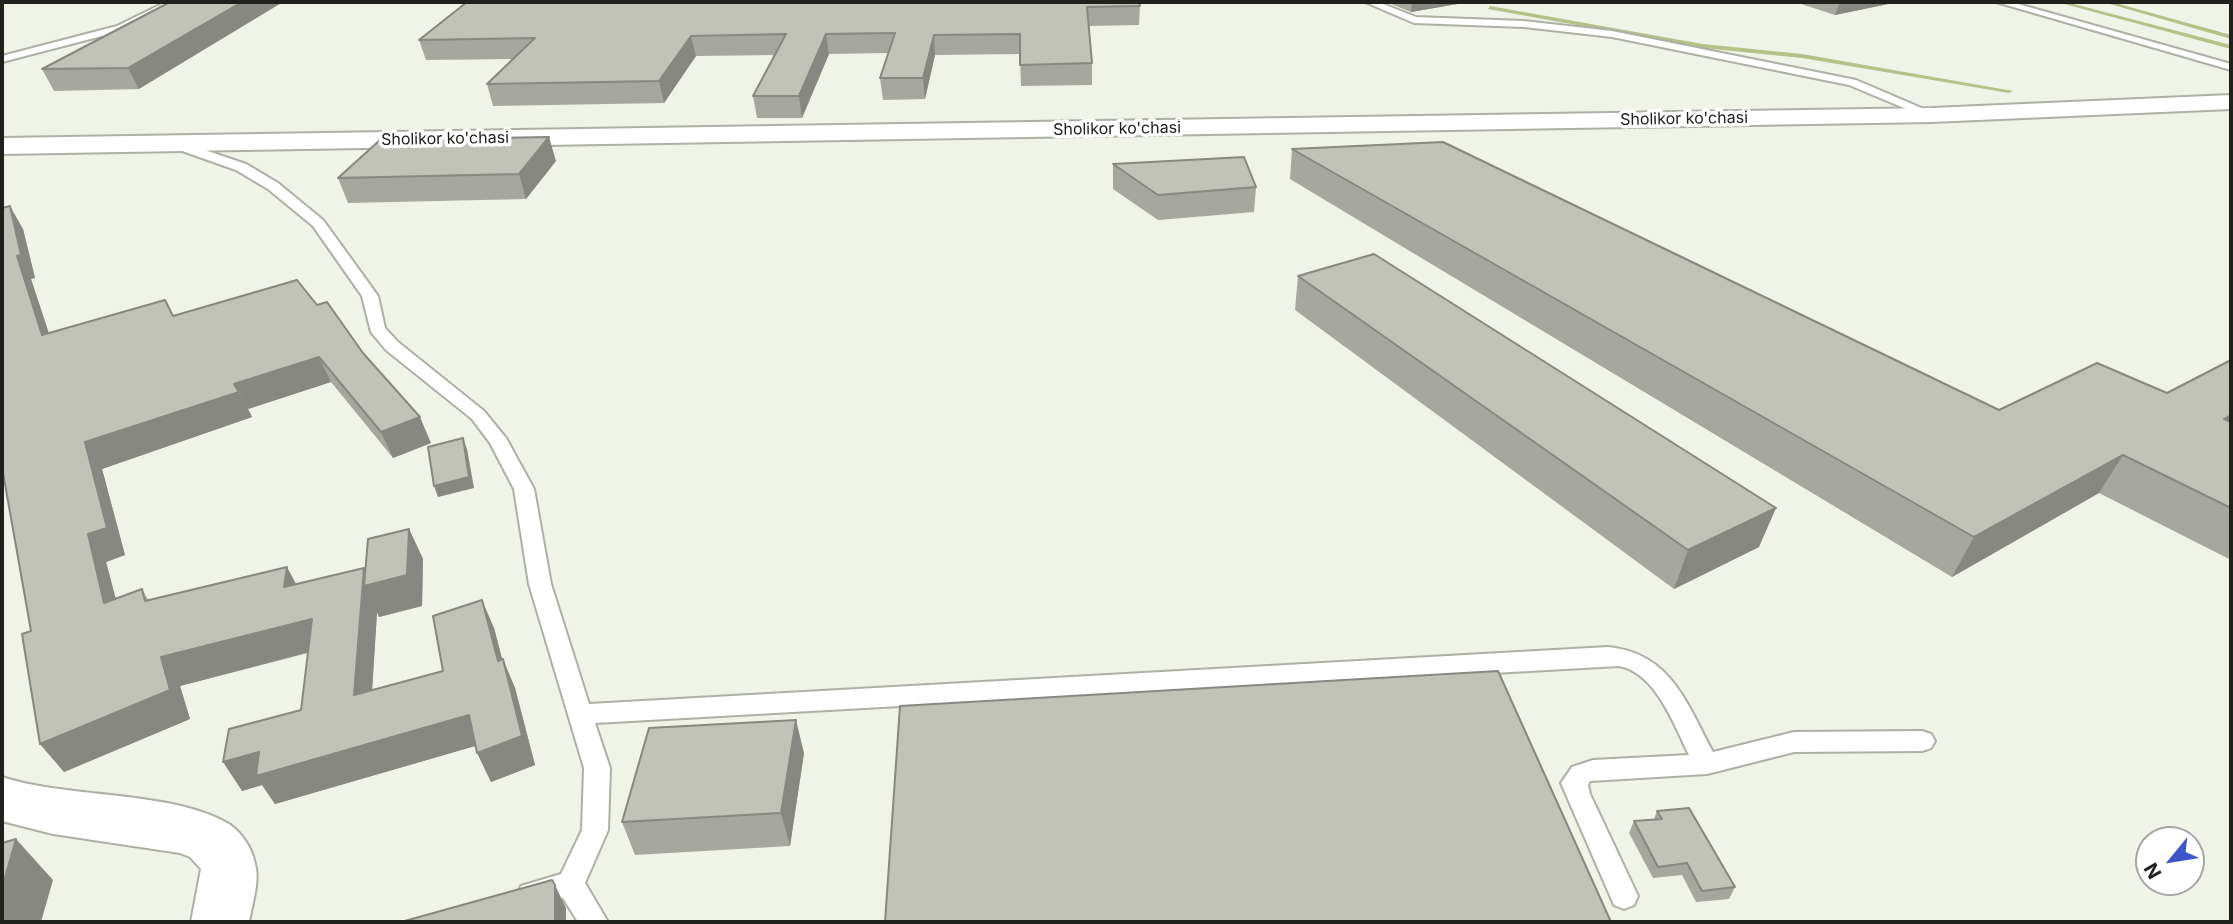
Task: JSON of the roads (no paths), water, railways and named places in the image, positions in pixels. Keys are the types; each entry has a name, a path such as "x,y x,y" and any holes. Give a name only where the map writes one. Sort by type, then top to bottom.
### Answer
{"street":[{"name":"Sholikor ko'chasi","path":"2,146 1932,115 2231,102"},
{"path":"2,799 38,811 183,830 207,839 224,854 228,876 220,922"}],"lane":[{"path":"2,59 121,28 173,2"},
{"path":"1370,2 1414,20 1524,24 1612,34 1852,82 1932,115"},
{"path":"2001,2 2231,67"},
{"path":"172,143 241,167 272,186 318,223 370,296 377,329 392,346 478,415 499,442 524,489 540,584 597,768 595,830 570,884 506,903"},
{"path":"580,714 1608,656 1628,658 1649,670 1707,764"},
{"path":"1624,896 1577,794 1574,783 1581,775 1593,771 1707,764 1794,742 1922,741"},
{"path":"570,884 594,922"}],"waterway":[{"path":"2060,2 2231,47"},
{"path":"2106,2 2231,37"},
{"path":"1490,8 1703,46 1802,56 2009,91"}]}
